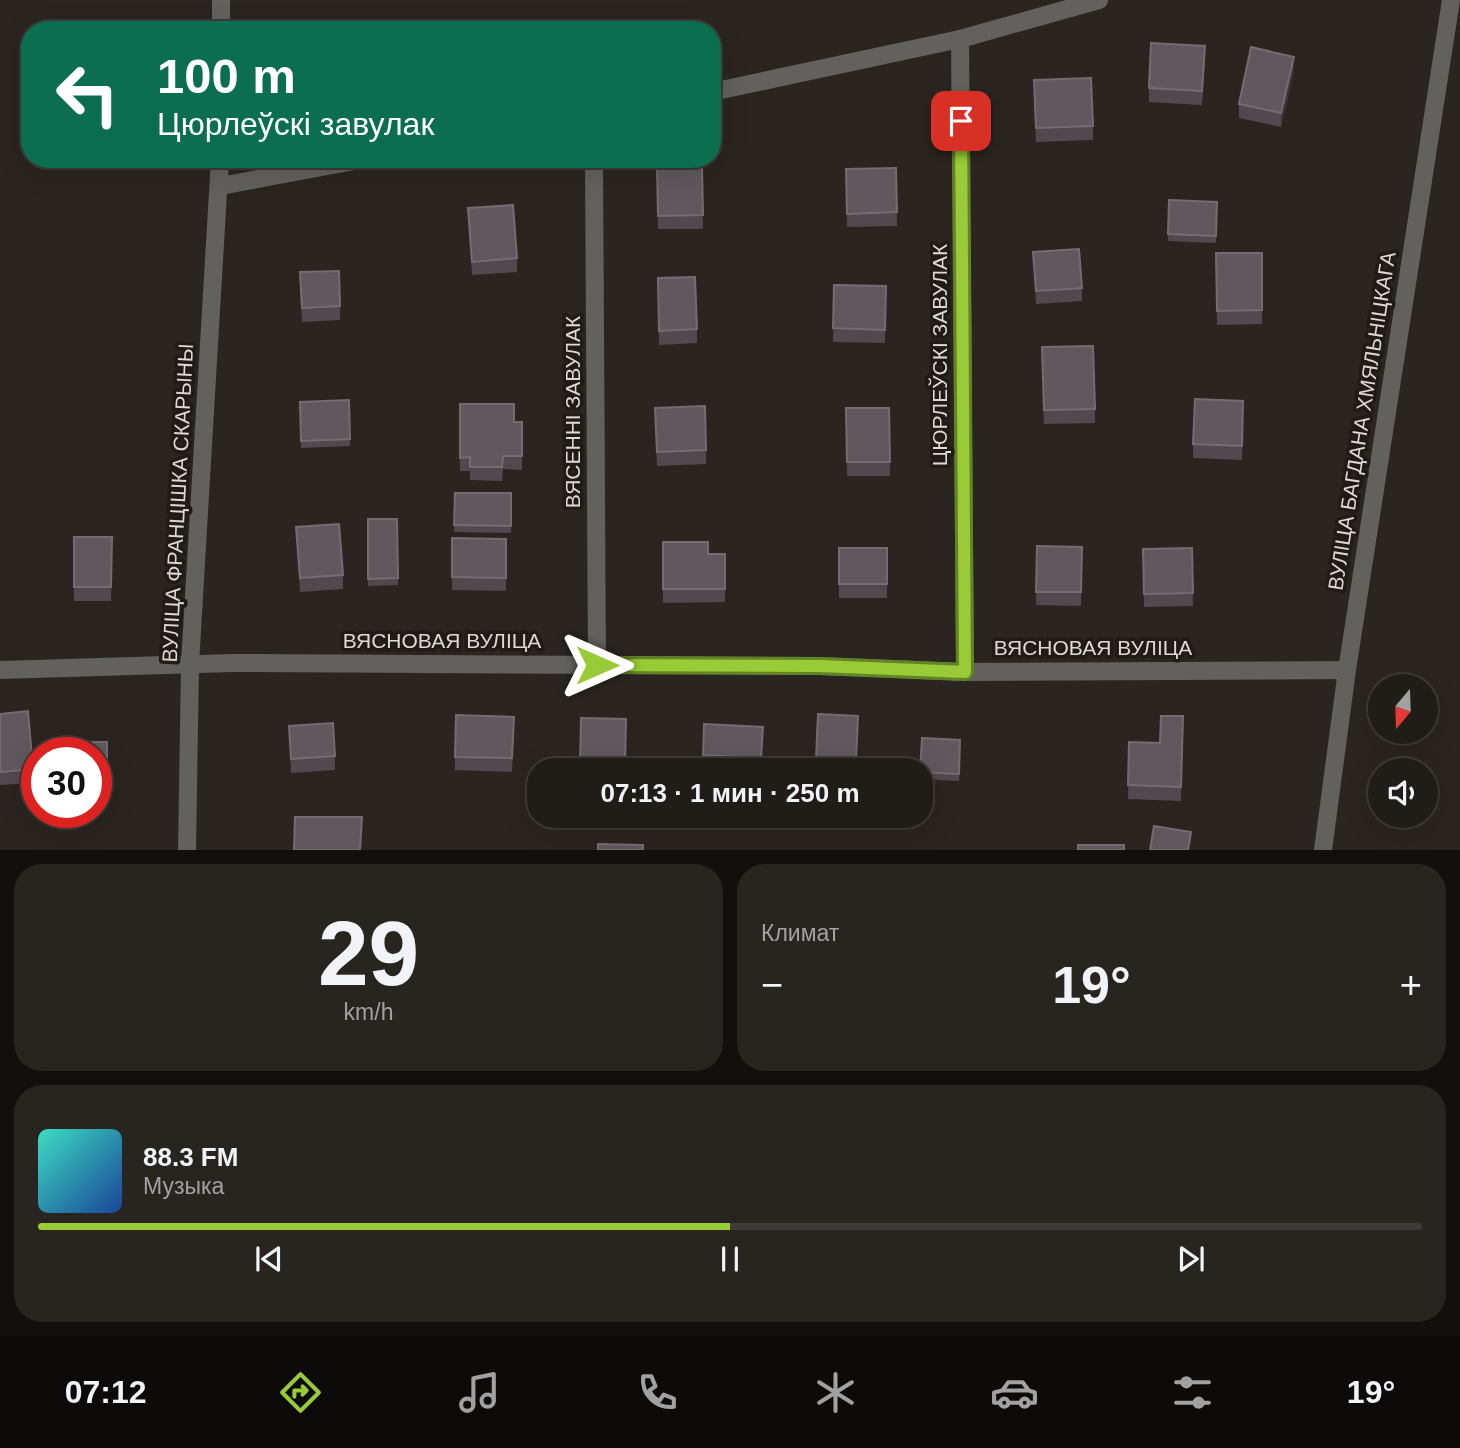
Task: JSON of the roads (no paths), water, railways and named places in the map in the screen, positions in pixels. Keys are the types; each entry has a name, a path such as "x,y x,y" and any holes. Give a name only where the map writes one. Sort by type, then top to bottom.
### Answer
{"street":[{"path":"220,21 221,0"},
{"path":"721,90 960,39 1099,0"},
{"name":"ВУЛІЦА БАГДАНА ХМЯЛЬНІЦКАГА","path":"1324,849 1347,670 1451,0"},
{"name":"ЦЮРЛЕЎСКІ ЗАВУЛАК","path":"960,39 965,672"},
{"name":"ВУЛІЦА ФРАНЦІШКА СКАРЫНЫ","path":"187,849 190,664 220,168"},
{"path":"220,186 317,168"},
{"name":"ВЯСЕННІ ЗАВУЛАК","path":"594,168 597,665"},
{"name":"ВЯСНОВАЯ ВУЛІЦА","path":"0,670 190,664 820,666 965,672 1347,670"}]}
